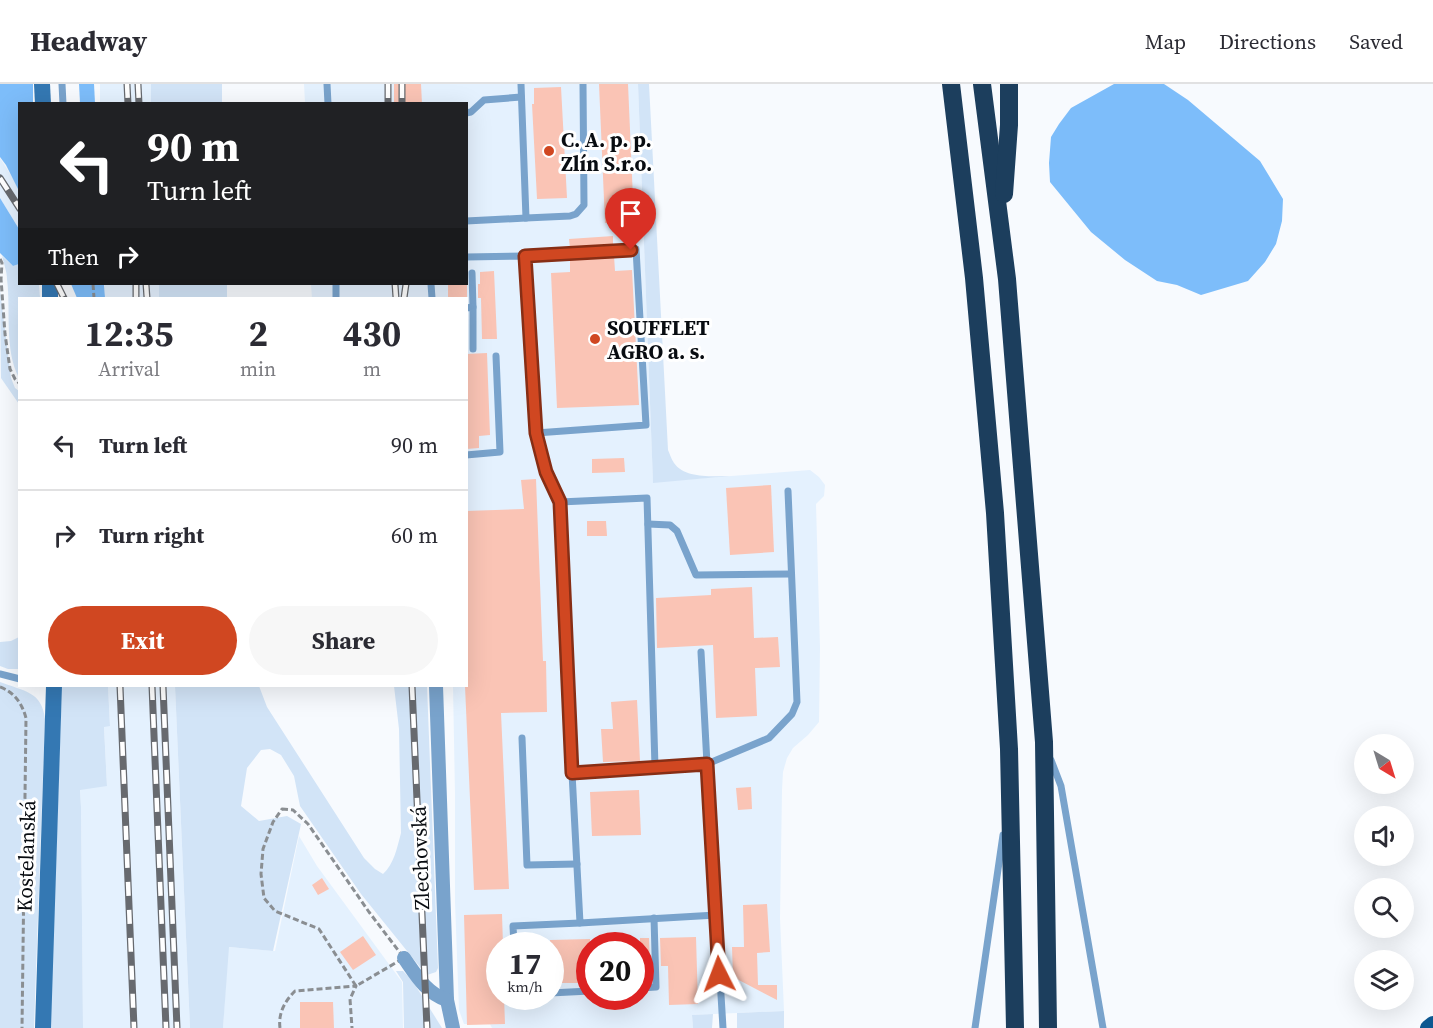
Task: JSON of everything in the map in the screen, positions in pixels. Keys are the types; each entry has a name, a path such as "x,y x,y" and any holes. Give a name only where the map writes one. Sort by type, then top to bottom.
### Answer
{"highway":[{"path":"951,84 976,302 994,513 1009,748 1015,1028"},
{"path":"982,84 1007,279 1044,742 1048,1028"},
{"path":"1002,232 1009,125 1009,84"}],"main road":[{"path":"42,84 43,102"},
{"name":"Kostelanská","path":"43,1028 54,687"},
{"path":"1428,1028 1433,1024"}],"street":[{"name":"Zlechovská","path":"436,687 447,1000 453,1028"},
{"path":"404,958 425,987 439,998 447,1000"}],"lane":[{"path":"62,84 63,102"},
{"path":"327,84 328,102"},
{"path":"521,84 526,218"},
{"path":"468,221 570,216 576,214 584,205 582,84"},
{"path":"468,113 484,100 521,97"},
{"path":"468,257 636,249 646,425 536,433"},
{"path":"525,256 536,433 546,472 560,502 580,923"},
{"path":"472,273 470,308 473,349"},
{"path":"468,454 500,452 496,357"},
{"path":"572,773 707,764 769,738 792,714 797,702 788,491"},
{"path":"560,502 647,498 655,767"},
{"path":"648,524 670,525 677,531 696,575 791,574"},
{"path":"700,652 723,1028"},
{"path":"0,674 18,678"},
{"path":"522,738 526,865 577,864"},
{"path":"1044,742 1060,786 1103,1028"},
{"path":"975,1028 1007,809 1009,748"},
{"path":"513,932 513,926 716,915"},
{"path":"654,918 656,987 654,987"}],"path":[{"path":"0,259 5,334 10,369 18,382"},
{"path":"0,687 9,690 23,706 26,718 22,1028"},
{"path":"280,1028 279,1020 283,1008 295,991 356,986 404,958 308,824 293,810 282,809 273,822 263,849 261,874 264,898 275,911 319,929 356,986"},
{"path":"352,1028 350,999 356,986"}],"shaded area":[{"path":"0,84 33,84 33,102 18,102 18,189 0,157"},
{"path":"79,84 94,84 95,102 80,102"},
{"path":"100,84 151,84 151,102 100,102"},
{"path":"151,84 222,84 222,102 151,102"},
{"path":"304,84 638,84 653,482 810,470 825,485 824,496 816,504 820,648 819,722 793,748 783,772 780,918 784,1011 692,1015 693,1028 492,1028 490,1024 464,1024 459,1010 455,902 453,687 468,687 468,297 312,297 311,285 468,285 468,102 305,102"},
{"path":"638,84 649,84 668,450 674,463 685,472 700,476 730,476 653,483"},
{"path":"1114,84 1164,84 1188,100 1260,161 1283,199 1282,221 1276,244 1265,262 1248,281 1201,295 1177,285 1157,281 1125,260 1091,232 1050,182 1051,137 1059,124 1071,108"},
{"path":"0,158 18,186 18,227 0,198"},
{"path":"0,198 18,227 18,264 13,266 0,253"},
{"path":"2,256 13,266 18,264 18,285 39,285 40,297 18,297 18,376 11,355 7,276"},
{"path":"71,285 104,285 105,297 77,297"},
{"path":"105,285 159,285 159,297 105,297"},
{"path":"159,285 227,285 227,297 159,297"},
{"path":"0,290 11,378 18,390 18,403 1,378"},
{"path":"18,638 18,669 0,666 0,642"},
{"path":"0,682 24,690 36,697 45,719 34,1028 0,1028"},
{"path":"62,687 108,687 110,726 104,727 107,786 80,790 83,1028 50,1028"},
{"path":"108,687 175,687 190,1028 83,1028 80,789 107,785 104,726 110,725"},
{"path":"175,687 259,687 267,707 364,858 383,874 392,861 401,833 399,729 394,687 427,687 438,968 436,972 427,975 424,972 361,894 300,806 294,776 281,755 270,749 261,750 247,768 241,806 259,821 287,816 301,824 273,951 229,947 223,1028 190,1028"},
{"path":"299,836 317,866 402,982 403,1028 223,1028 228,947 275,951"},
{"path":"396,971 403,971 412,980 442,1028 404,1028 403,982"},
{"path":"784,1011 784,1028 737,1028 737,1013"},
{"path":"713,1014 712,1028 693,1028 692,1015"}],"building":[{"path":"394,84 421,84 422,102 394,102"},
{"path":"599,84 628,84 634,222 605,223"},
{"name":"C. A. p. p. Zlín S.r.o.","path":"561,87 567,198 537,199 532,104 534,104 534,88"},
{"path":"613,236 613,245 570,248 569,239"},
{"name":"SOUFFLET AGRO a. s.","path":"614,256 615,271 632,270 639,405 557,408 551,273 570,272 570,259"},
{"path":"494,271 497,339 482,339 481,298 478,298 480,272"},
{"path":"448,285 467,285 467,297 448,297"},
{"path":"487,353 490,435 479,436 479,448 468,449 468,354"},
{"path":"624,458 625,472 592,473 592,459"},
{"path":"536,479 547,712 501,713 509,889 474,890 465,687 468,687 468,511 524,509 521,480"},
{"path":"771,485 774,552 730,555 726,488"},
{"path":"587,521 606,521 607,536 587,536"},
{"path":"752,587 754,638 778,637 780,667 755,668 757,716 716,718 713,645 657,648 656,598 711,595 711,589"},
{"path":"637,700 640,761 603,762 601,729 613,729 611,702"},
{"path":"751,787 752,809 738,810 736,788"},
{"path":"639,790 641,835 592,836 590,792"},
{"path":"322,878 329,889 318,895 312,885"},
{"path":"767,904 770,952 757,953 758,985 777,985 777,1000 733,977 732,947 744,947 743,905"},
{"path":"502,914 503,932 486,932 486,1010 504,1010 505,1024 467,1025 464,915"},
{"path":"363,936 376,955 353,970 340,952"},
{"path":"696,937 698,1004 669,1005 668,966 661,966 660,938"},
{"path":"576,939 576,983 564,983 564,940"},
{"path":"300,1002 333,1002 334,1028 300,1028"}],"railway":[{"path":"127,84 128,102"},
{"path":"138,84 139,102"},
{"path":"388,84 388,102"},
{"path":"402,84 402,102"},
{"path":"0,178 18,206"},
{"path":"58,285 64,297"},
{"path":"136,285 136,297"},
{"path":"146,285 147,297"},
{"path":"395,285 396,297"},
{"path":"404,297 406,285"},
{"path":"120,687 134,1028"},
{"path":"152,687 166,1028"},
{"path":"163,687 177,1028"},
{"path":"412,687 427,1028"}],"place":[{"name":"C. A. p. p. Zlín S.r.o.","path":"549,151"},
{"name":"SOUFFLET AGRO a. s.","path":"595,339"}],"route":[{"path":"631,250 525,256 536,433 546,472 560,502 572,773 707,764 719,974"}]}
